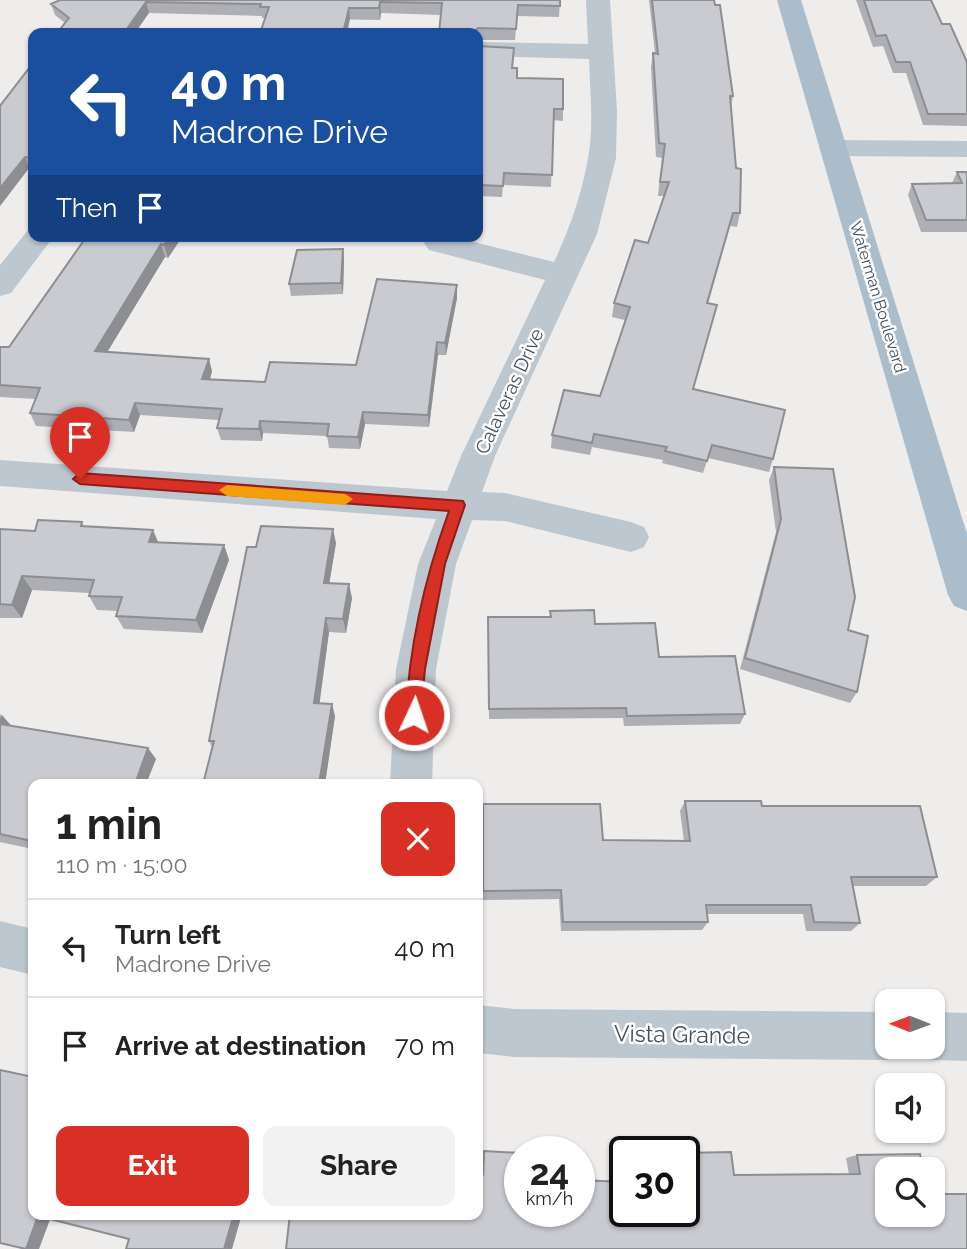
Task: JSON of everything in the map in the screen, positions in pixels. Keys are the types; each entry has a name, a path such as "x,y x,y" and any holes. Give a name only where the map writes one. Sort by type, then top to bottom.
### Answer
{"main road":[{"name":"Waterman Boulevard","path":"789,0 967,595"}],"street":[{"name":"Calaveras Drive","path":"411,779 416,669 437,564 458,505 582,234 602,158 604,111 598,0"},
{"path":"483,49 601,52"},
{"path":"833,148 967,149"},
{"path":"0,286 34,242"},
{"path":"439,243 564,275"},
{"path":"0,473 400,503 505,507 631,537"},
{"path":"0,944 28,951"},
{"name":"Vista Grande","path":"483,1029 875,1036"},
{"path":"945,1036 967,1037"}],"building":[{"path":"60,0 560,0 560,6 518,5 516,29 440,28 442,3 380,2 379,8 349,8 344,28 262,28 269,7 260,7 261,4 146,2 128,28 61,28 69,18 51,4"},
{"path":"652,0 714,0 715,5 720,5 733,96 730,96 736,168 741,169 740,213 733,213 707,303 717,305 693,389 785,410 773,459 712,445 707,461 665,451 667,447 594,434 592,443 552,435 564,390 600,396 630,307 614,303 635,240 648,243 669,182 660,182 665,144 659,143 653,53 658,54"},
{"path":"864,0 931,0 942,24 950,24 967,62 967,114 928,114 910,62 896,62 886,35 876,36"},
{"path":"483,46 514,48 512,68 517,68 517,78 563,79 563,109 554,109 552,175 504,173 503,186 483,185"},
{"path":"28,70 28,157 25,157 0,188 0,106"},
{"path":"957,172 967,172 967,220 926,220 912,184 962,183"},
{"path":"83,242 166,242 161,244 95,351 209,359 202,379 265,382 270,362 356,365 377,279 457,285 445,343 437,342 428,415 363,412 358,437 327,436 329,424 260,421 259,429 217,428 222,409 135,403 129,420 30,413 40,388 0,385 0,347 9,347"},
{"path":"343,249 341,283 289,284 297,250"},
{"path":"774,467 833,469 855,597 848,630 868,636 857,692 745,658 781,519"},
{"path":"38,520 82,522 81,526 153,530 149,542 224,545 196,620 116,616 122,597 89,596 94,580 22,576 12,605 0,604 0,529 35,531"},
{"path":"261,526 333,529 324,583 349,584 343,619 326,618 314,703 332,704 320,779 204,779 214,741 209,741 247,547 256,547"},
{"path":"594,610 595,624 655,623 659,657 735,656 745,714 627,716 626,708 489,709 488,617 551,617 550,611"},
{"path":"0,724 148,748 137,779 28,779 28,840 0,834"},
{"path":"685,801 761,801 762,806 920,806 937,877 851,877 860,923 814,922 811,905 706,905 708,922 563,922 561,890 483,891 483,804 600,804 603,840 690,841"},
{"path":"0,1070 28,1076 28,1220 37,1220 26,1249 0,1243"},
{"path":"484,1151 504,1152 504,1227 595,1227 595,1181 609,1181 609,1227 700,1227 700,1153 731,1152 734,1175 860,1174 857,1155 920,1154 921,1157 875,1157 875,1227 945,1227 945,1194 967,1194 967,1249 286,1249 289,1220 483,1220"},
{"path":"54,1220 232,1220 224,1249 126,1249 129,1239"}],"slow traffic":[{"path":"227,490 345,499"}],"route":[{"path":"80,479 458,505 437,564 416,669 414,715"}]}
